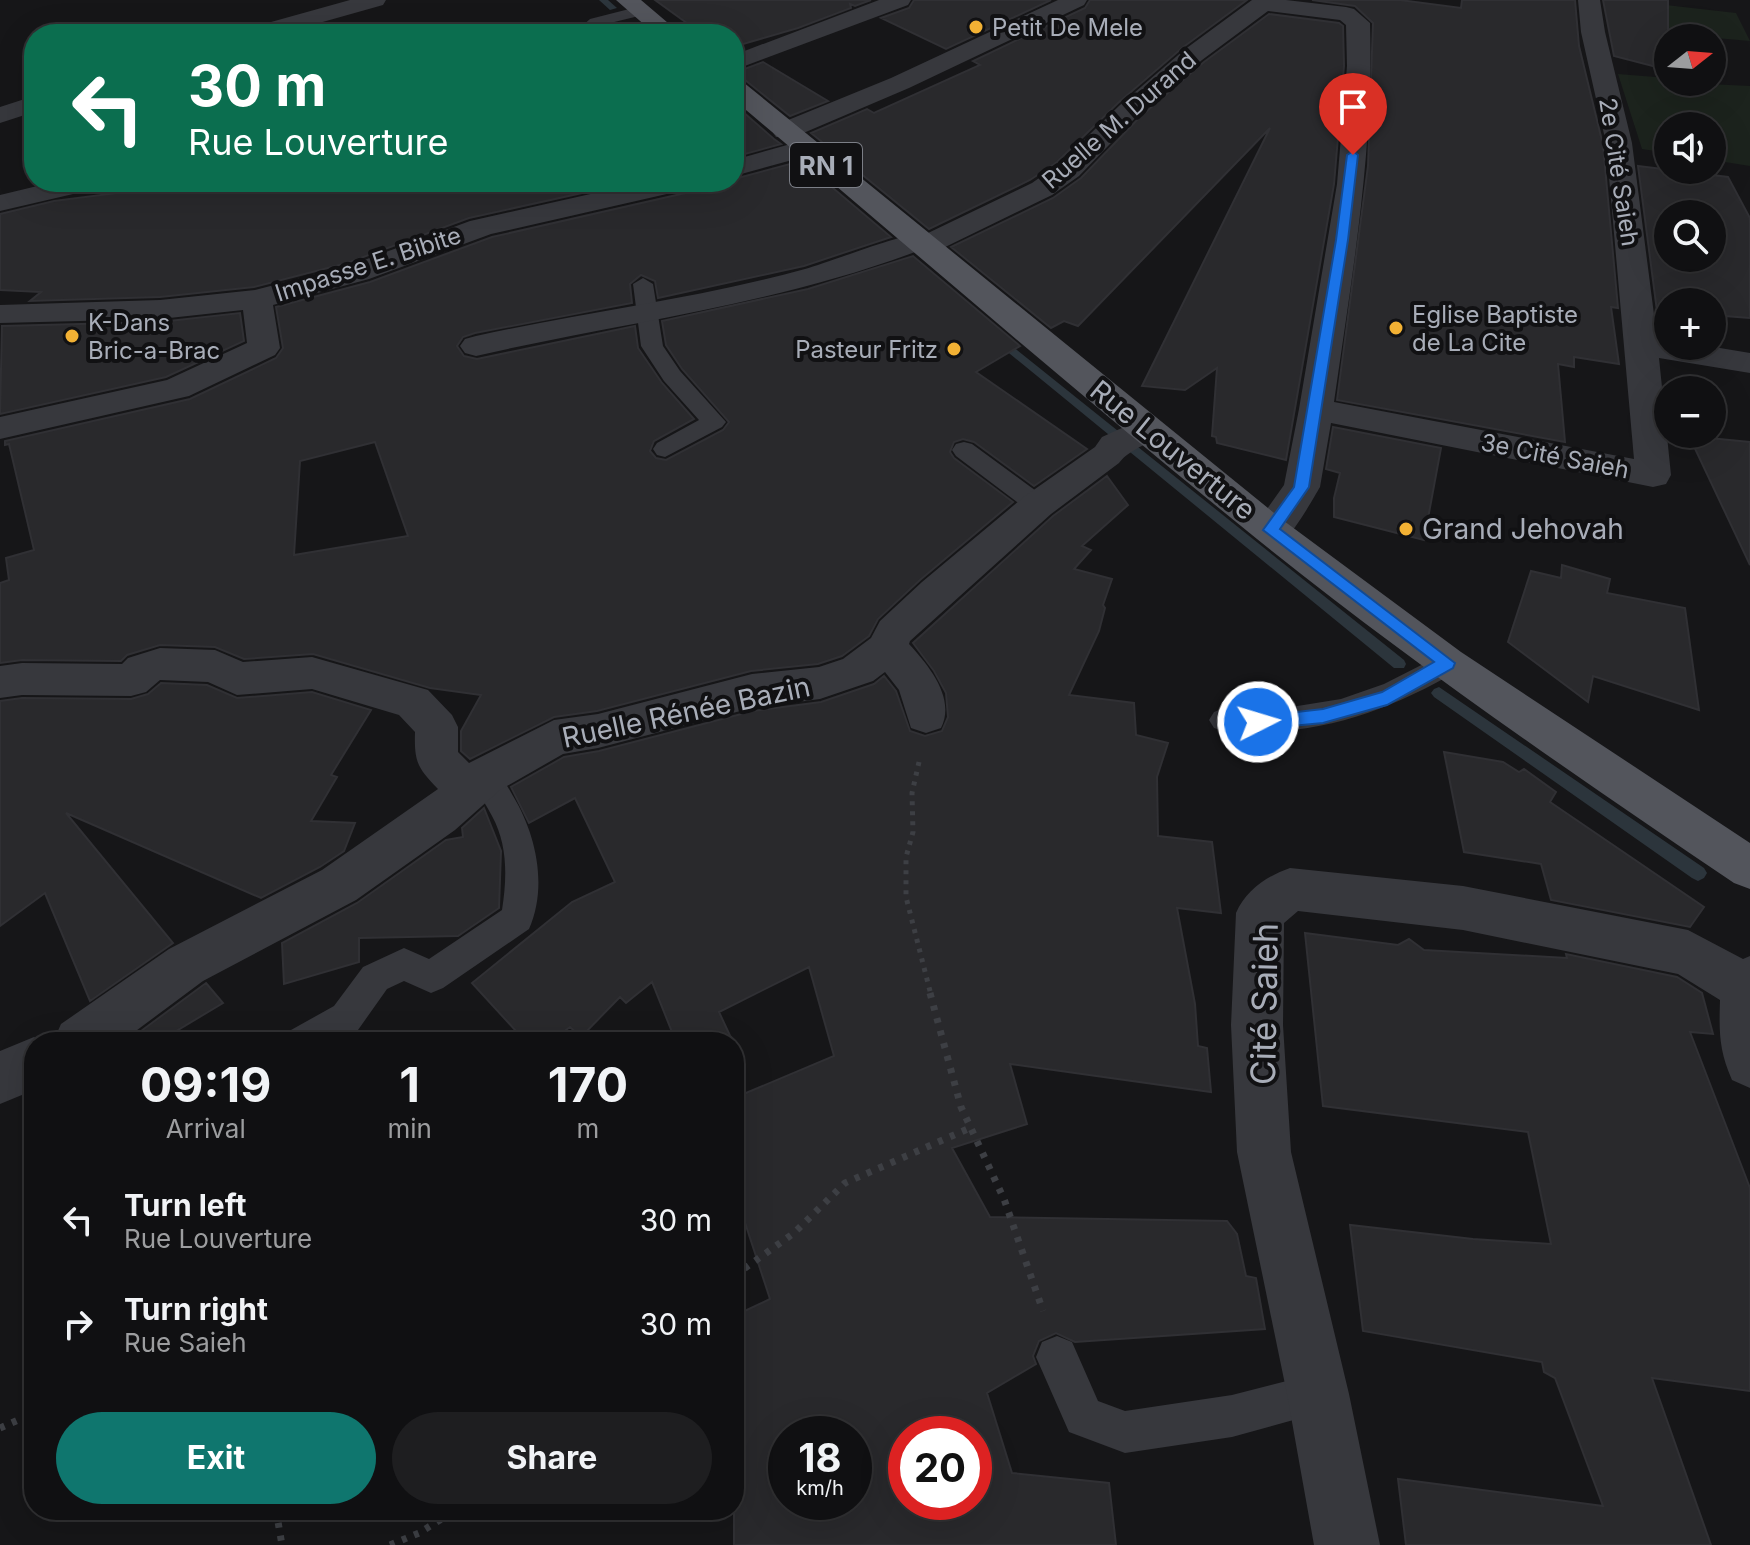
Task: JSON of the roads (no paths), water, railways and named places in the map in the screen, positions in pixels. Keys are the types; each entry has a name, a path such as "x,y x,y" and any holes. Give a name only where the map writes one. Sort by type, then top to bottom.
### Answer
{"main road":[{"path":"634,6 656,24"},
{"name":"Rue Louverture","path":"744,98 789,147 908,247 1129,443 1271,530 1447,663 1750,868"}],"street":[{"path":"290,24 375,0"},
{"path":"744,59 900,0"},
{"path":"744,164 789,147 900,83 1076,0"},
{"name":"2e Cité Saieh","path":"1589,0 1593,32 1619,143 1642,345"},
{"path":"1263,2 1346,14 1358,23 1359,66 1351,184 1302,487 1271,530"},
{"name":"Ruelle M. Durand","path":"908,247 1042,189 1069,170 1129,110 1193,55 1263,2"},
{"path":"0,115 24,107"},
{"path":"0,203 47,192"},
{"name":"Impasse E. Bibite","path":"0,314 77,314 195,307 257,299 383,263 423,250 447,237 495,223 637,192"},
{"path":"476,346 645,297 758,289 908,247"},
{"path":"0,428 177,389 264,348 257,299"},
{"path":"1642,345 1750,363"},
{"name":"3e Cité Saieh","path":"1316,409 1653,475 1642,345"},
{"name":"Ruelle Rénée Bazin","path":"93,1032 186,965 339,885 439,816 476,783 554,738 598,731 752,691 820,683 858,670 887,648 894,632 936,592 1038,505 1129,443"},
{"path":"887,648 916,679 923,693 926,716"},
{"path":"0,682 22,679 131,680 143,669 160,664 215,666 237,679 312,673 413,702 437,727 436,758 476,783"},
{"name":"Cité Saieh","path":"1347,1545 1318,1394 1264,1152 1257,1025 1260,913 1290,889 1463,908 1688,953 1748,984"},
{"path":"1748,984 1744,1045 1750,1062"},
{"path":"0,1078 24,1067"}],"lane":[{"path":"594,24 634,6"},
{"path":"645,297 652,346 658,357 714,422 665,449"},
{"path":"964,450 1038,505"},
{"path":"1224,720 1258,722 1323,716 1387,698 1447,663"},
{"path":"321,1032 346,1018 375,978 404,964 431,977 517,918 524,879 513,823 476,783"},
{"path":"1057,1357 1084,1417 1125,1432 1232,1416 1318,1394"}],"waterway":[{"path":"603,0 613,8"},
{"path":"997,338 1399,664"},
{"path":"1439,693 1698,873"}],"place":[{"name":"Petit De Mele","path":"976,27"},
{"name":"Eglise Baptiste de La Cite","path":"1396,328"},
{"name":"K-Dans Bric-a-Brac","path":"72,336"},
{"name":"Pasteur Fritz","path":"954,349"},
{"name":"Grand Jehovah","path":"1406,529"}]}
